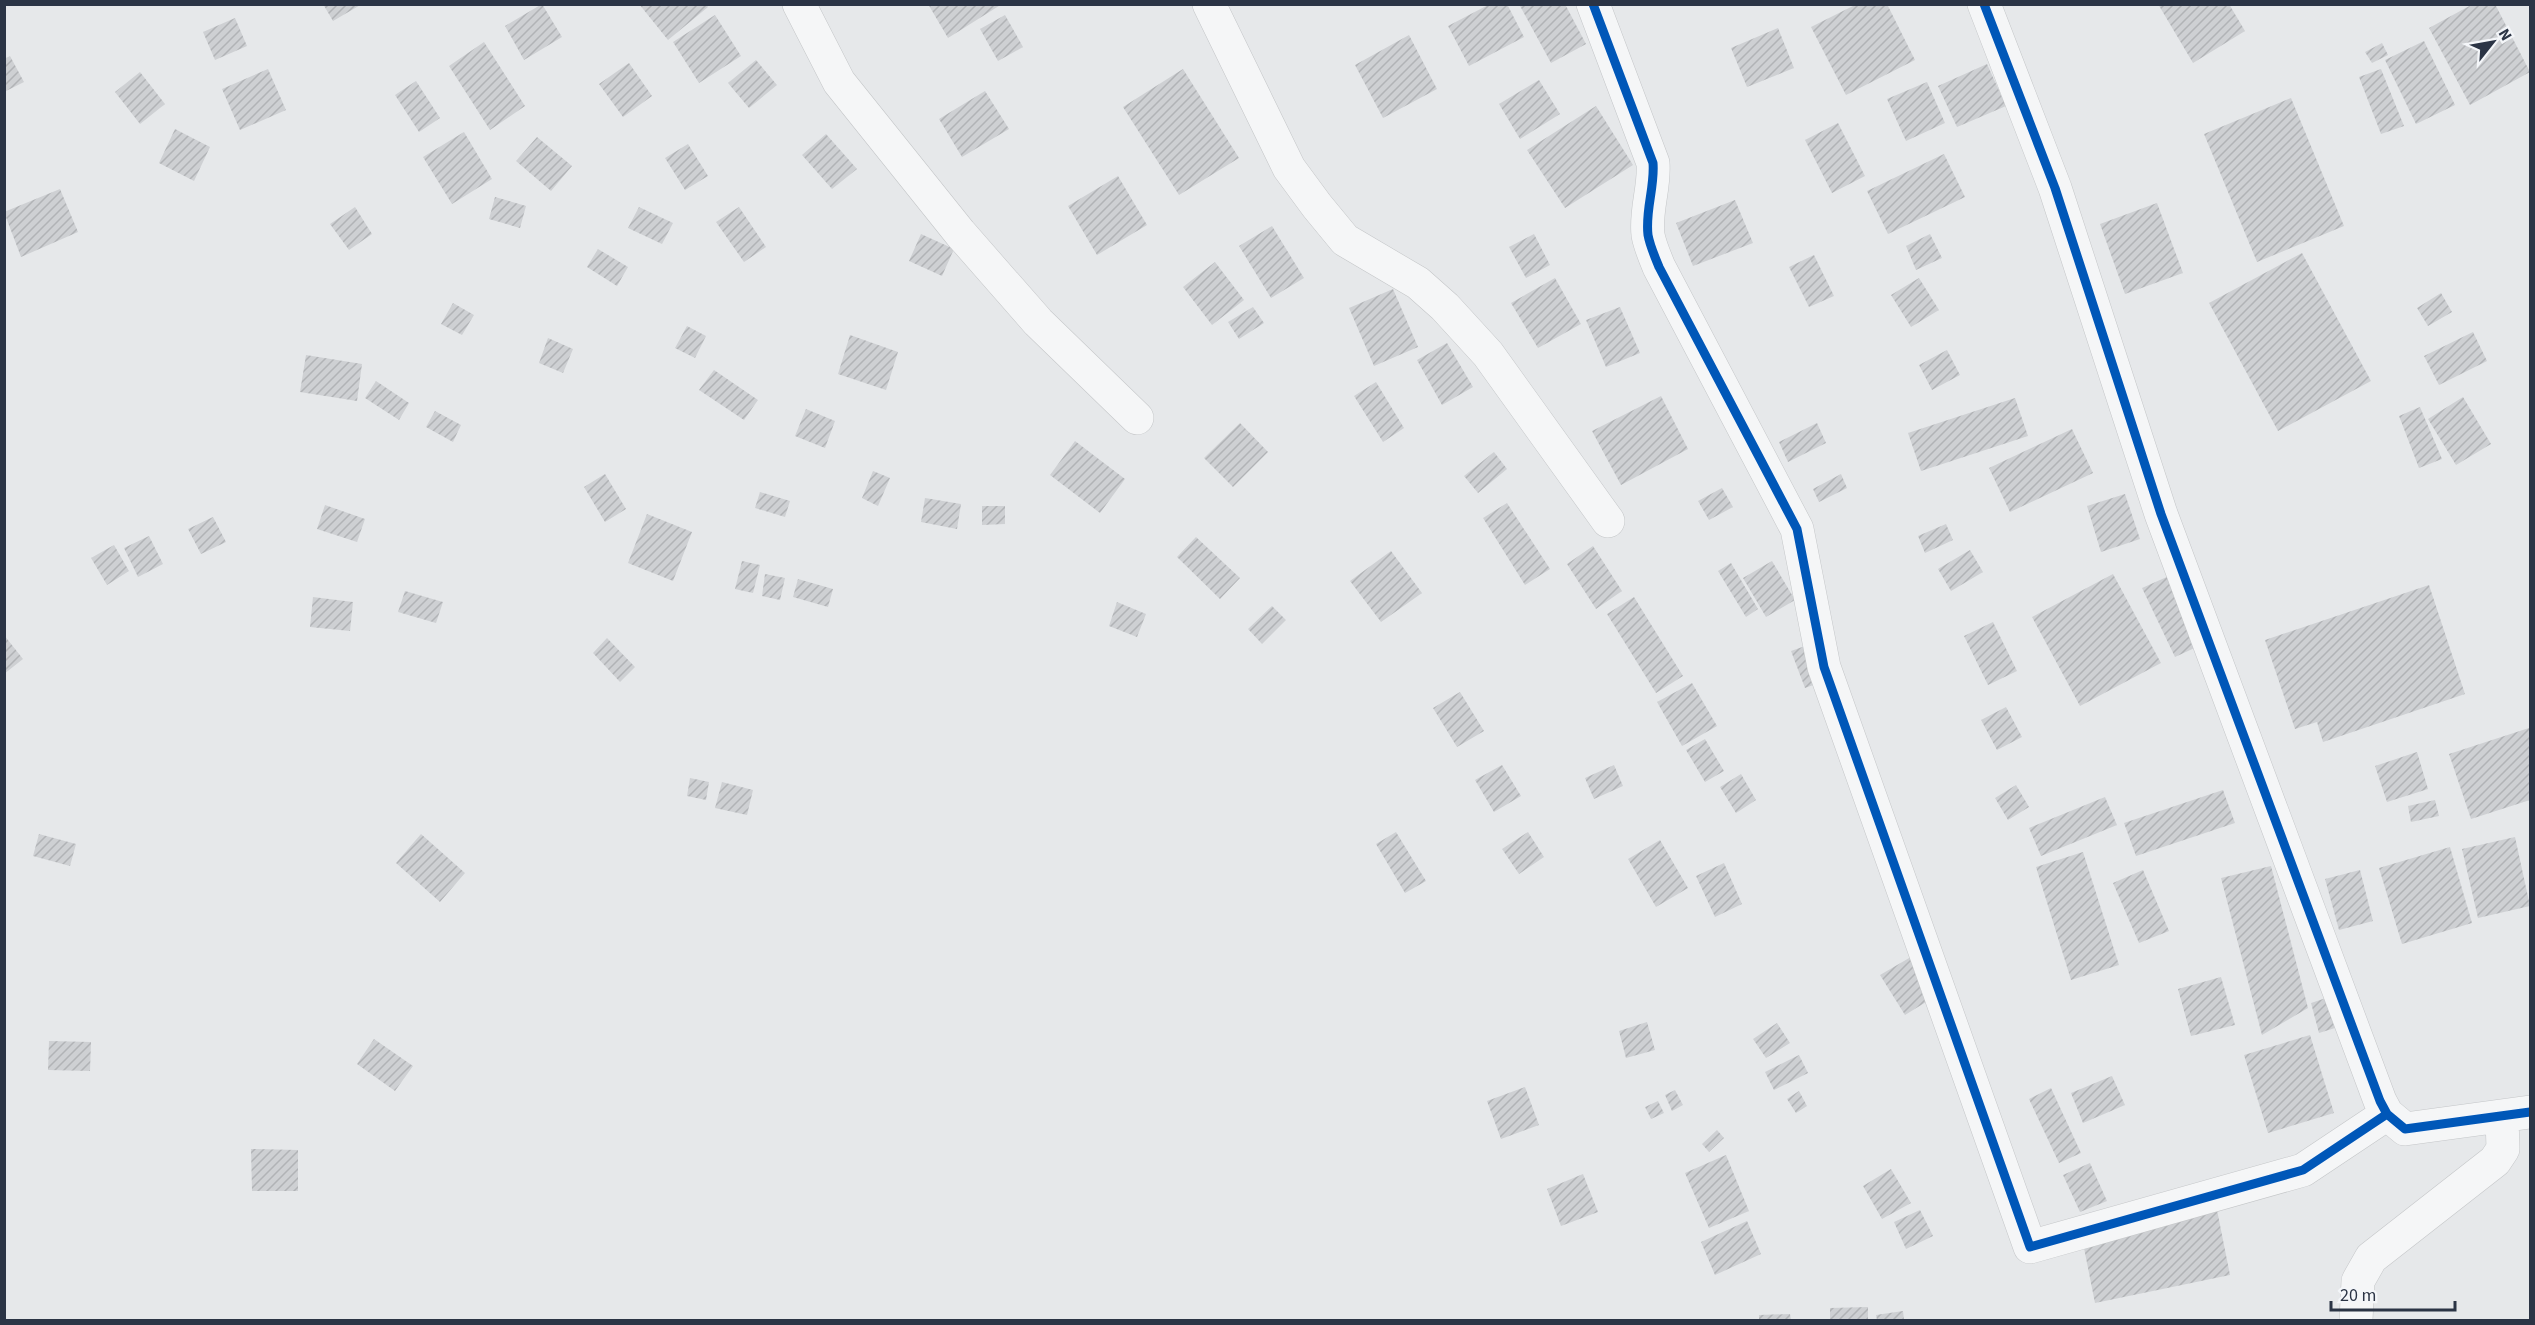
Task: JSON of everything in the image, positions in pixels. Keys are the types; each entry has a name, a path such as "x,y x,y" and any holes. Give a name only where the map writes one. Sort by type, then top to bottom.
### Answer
{"street":[{"path":"799,4 839,82 960,233 1038,322 1137,417"},
{"path":"1209,4 1289,168 1317,206 1345,240 1418,283 1445,307 1488,354 1608,521"},
{"path":"1593,4 1653,163 1654,181 1649,200 1648,236 1659,267 1797,529 1824,668 2030,1247 2303,1170 2387,1113"},
{"path":"1984,4 2055,188 2161,514 2387,1113 2405,1129 2522,1115"},
{"path":"2356,1320 2358,1281 2371,1258 2495,1161 2522,1115"}],"building":[{"path":"323,4 362,4 333,21"},
{"path":"542,4 562,37 524,60 505,26"},
{"path":"639,4 706,4 708,7 668,40"},
{"path":"928,4 1002,4 948,38"},
{"path":"1490,4 1507,4 1524,37 1469,66 1448,26"},
{"path":"1519,4 1565,4 1586,44 1551,63"},
{"path":"1857,4 1887,4 1915,60 1846,95 1811,27"},
{"path":"2158,4 2229,4 2245,31 2193,63"},
{"path":"2473,4 2495,4 2530,72 2470,105 2429,28"},
{"path":"715,15 741,56 699,83 673,42"},
{"path":"1005,15 1023,47 998,61 980,29"},
{"path":"235,18 247,46 215,60 203,32"},
{"path":"1778,28 1794,68 1747,87 1731,48"},
{"path":"1409,35 1437,89 1383,118 1355,65"},
{"path":"2424,41 2455,105 2416,124 2385,60"},
{"path":"484,42 525,106 490,130 449,66"},
{"path":"2382,43 2388,55 2372,63 2365,52"},
{"path":"10,56 24,82 4,92 4,59"},
{"path":"756,60 777,85 749,108 728,83"},
{"path":"629,63 652,96 623,117 599,84"},
{"path":"1987,64 2006,106 1957,127 1938,86"},
{"path":"268,69 286,110 240,130 222,89"},
{"path":"1183,69 1239,158 1179,195 1123,107"},
{"path":"2381,69 2404,126 2381,134 2359,77"},
{"path":"140,72 165,104 140,124 115,92"},
{"path":"1539,80 1560,114 1520,139 1499,104"},
{"path":"416,81 440,118 419,132 395,95"},
{"path":"1927,82 1945,123 1906,141 1887,99"},
{"path":"985,91 1009,129 962,157 939,119"},
{"path":"2291,98 2344,226 2257,262 2204,134"},
{"path":"1596,106 1633,165 1565,208 1527,150"},
{"path":"1838,123 1865,176 1832,193 1805,140"},
{"path":"175,129 210,147 194,181 159,163"},
{"path":"464,132 492,179 452,204 423,157"},
{"path":"826,134 857,169 832,189 802,155"},
{"path":"537,137 572,166 551,191 516,161"},
{"path":"688,144 708,176 685,190 665,158"},
{"path":"1944,154 1965,197 1888,234 1867,191"},
{"path":"1118,176 1147,225 1097,255 1068,206"},
{"path":"60,189 78,232 21,257 4,212"},
{"path":"495,197 526,206 520,228 489,219"},
{"path":"1735,200 1753,243 1693,266 1676,223"},
{"path":"2157,203 2183,273 2125,294 2100,224"},
{"path":"355,207 372,234 349,250 330,224"},
{"path":"639,207 673,223 662,244 628,228"},
{"path":"739,207 766,247 744,262 716,222"},
{"path":"1272,226 1304,278 1271,298 1239,246"},
{"path":"921,234 954,249 942,276 909,261"},
{"path":"1534,234 1550,265 1526,278 1509,247"},
{"path":"1930,234 1942,258 1916,270 1906,246"},
{"path":"598,249 628,267 617,286 587,267"},
{"path":"2302,253 2371,381 2278,431 2209,303"},
{"path":"1814,255 1834,296 1809,307 1789,267"},
{"path":"1215,262 1244,300 1212,325 1183,287"},
{"path":"1555,278 1581,324 1538,348 1511,303"},
{"path":"1919,278 1939,310 1911,327 1891,295"},
{"path":"1393,289 1418,347 1374,366 1349,308"},
{"path":"2441,293 2452,312 2428,326 2417,308"},
{"path":"453,303 474,315 462,335 441,324"},
{"path":"1253,307 1264,323 1239,339 1228,322"},
{"path":"1620,307 1640,353 1606,367 1586,320"},
{"path":"687,326 706,336 695,358 675,348"},
{"path":"2473,332 2487,361 2439,385 2424,356"},
{"path":"850,335 898,352 886,390 838,374"},
{"path":"548,338 573,349 563,373 539,363"},
{"path":"1447,343 1473,387 1442,405 1417,360"},
{"path":"1947,350 1960,375 1932,390 1919,365"},
{"path":"306,355 362,364 357,401 300,392"},
{"path":"714,370 758,400 744,420 699,390"},
{"path":"376,381 409,403 399,420 365,398"},
{"path":"1376,382 1404,428 1383,442 1354,396"},
{"path":"1661,396 1688,449 1621,485 1592,431"},
{"path":"2463,397 2491,444 2456,465 2428,419"},
{"path":"2015,398 2028,436 1921,471 1908,433"},
{"path":"2420,407 2442,459 2419,468 2399,416"},
{"path":"806,409 835,421 825,448 795,436"},
{"path":"435,411 461,425 453,442 426,427"},
{"path":"1240,423 1268,452 1233,487 1204,458"},
{"path":"1817,423 1826,443 1788,462 1779,442"},
{"path":"2072,429 2093,473 2010,512 1989,468"},
{"path":"1075,441 1125,479 1100,513 1050,475"},
{"path":"1494,452 1507,469 1478,493 1464,476"},
{"path":"873,471 890,478 878,506 862,498"},
{"path":"605,474 626,509 605,522 584,487"},
{"path":"1841,474 1847,488 1819,502 1813,489"},
{"path":"1722,488 1733,507 1709,520 1698,501"},
{"path":"760,492 790,501 785,517 755,508"},
{"path":"2125,494 2140,539 2101,552 2087,506"},
{"path":"925,498 961,504 957,529 921,522"},
{"path":"1507,503 1550,569 1525,585 1483,518"},
{"path":"325,505 365,519 357,542 317,529"},
{"path":"982,506 1005,506 1005,524 982,525"},
{"path":"647,514 692,532 673,581 628,563"},
{"path":"213,517 226,542 201,554 188,529"},
{"path":"1946,524 1953,540 1925,553 1918,536"},
{"path":"149,536 163,564 138,577 124,548"},
{"path":"1196,537 1240,578 1220,599 1177,557"},
{"path":"114,545 129,571 107,585 91,558"},
{"path":"1593,546 1622,591 1596,609 1567,564"},
{"path":"1970,550 1983,572 1951,591 1938,569"},
{"path":"1391,551 1422,593 1381,622 1350,581"},
{"path":"742,561 760,565 753,593 735,589"},
{"path":"1772,561 1795,600 1766,617 1743,578"},
{"path":"1731,563 1758,609 1746,617 1718,571"},
{"path":"765,574 785,578 780,600 762,596"},
{"path":"2113,574 2161,663 2080,706 2032,617"},
{"path":"2169,576 2201,645 2175,657 2142,588"},
{"path":"798,579 833,589 828,607 793,597"},
{"path":"2429,585 2465,694 2323,742 2317,722 2295,729 2265,640"},
{"path":"405,591 443,602 436,623 398,612"},
{"path":"313,597 353,602 350,631 310,627"},
{"path":"1634,597 1683,676 1656,693 1607,614"},
{"path":"1117,602 1146,614 1137,637 1109,626"},
{"path":"1272,606 1286,620 1262,644 1248,629"},
{"path":"1993,622 2017,671 1988,685 1964,636"},
{"path":"4,635 23,659 4,674"},
{"path":"607,638 635,667 620,682 593,653"},
{"path":"1822,640 1835,677 1805,688 1791,651"},
{"path":"1692,683 1717,726 1682,746 1657,702"},
{"path":"1460,692 1484,731 1457,747 1433,708"},
{"path":"2006,707 2022,737 1997,750 1981,720"},
{"path":"2529,728 2530,800 2471,819 2449,754"},
{"path":"1705,739 1724,771 1705,782 1686,750"},
{"path":"2417,752 2428,789 2387,802 2375,766"},
{"path":"1502,765 1521,796 1494,812 1475,780"},
{"path":"1614,765 1623,786 1594,799 1585,778"},
{"path":"1741,774 1756,800 1736,813 1720,787"},
{"path":"690,778 709,782 706,800 687,796"},
{"path":"722,782 753,790 747,815 715,808"},
{"path":"2016,785 2029,807 2008,820 1995,798"},
{"path":"2223,790 2235,823 2136,856 2124,823"},
{"path":"2105,797 2117,825 2041,856 2029,828"},
{"path":"2435,800 2439,816 2411,822 2408,806"},
{"path":"1396,832 1426,881 1405,893 1376,844"},
{"path":"1528,832 1544,857 1519,874 1502,849"},
{"path":"39,834 76,844 70,866 33,856"},
{"path":"421,834 465,873 440,902 396,863"},
{"path":"2515,837 2530,906 2478,918 2462,849"},
{"path":"1660,840 1688,888 1656,907 1628,859"},
{"path":"2450,847 2472,923 2402,944 2379,868"},
{"path":"2083,852 2119,965 2071,980 2036,867"},
{"path":"1724,863 1742,904 1715,917 1696,876"},
{"path":"2271,866 2308,1008 2262,1035 2221,878"},
{"path":"2143,870 2169,931 2139,943 2113,883"},
{"path":"2360,870 2373,921 2339,930 2325,879"},
{"path":"1916,954 1939,994 1905,1015 1880,975"},
{"path":"2221,977 2235,1025 2191,1036 2178,989"},
{"path":"2326,998 2335,1028 2319,1033 2311,1003"},
{"path":"1647,1022 1655,1050 1626,1058 1619,1031"},
{"path":"1777,1023 1790,1043 1766,1058 1753,1039"},
{"path":"2310,1035 2334,1113 2268,1133 2244,1055"},
{"path":"374,1039 413,1066 395,1091 357,1064"},
{"path":"49,1041 91,1042 90,1071 48,1070"},
{"path":"1799,1055 1808,1073 1774,1090 1765,1072"},
{"path":"2112,1076 2125,1105 2083,1123 2071,1093"},
{"path":"1525,1087 1539,1125 1501,1139 1487,1101"},
{"path":"2051,1088 2081,1153 2059,1163 2029,1099"},
{"path":"1675,1090 1683,1105 1672,1111 1665,1095"},
{"path":"1799,1091 1807,1106 1796,1113 1787,1099"},
{"path":"1658,1101 1664,1113 1651,1119 1645,1107"},
{"path":"1717,1130 1724,1138 1709,1152 1702,1144"},
{"path":"251,1149 298,1150 298,1191 252,1191"},
{"path":"1726,1155 1749,1211 1709,1228 1685,1173"},
{"path":"2090,1163 2107,1201 2080,1212 2063,1175"},
{"path":"1891,1169 1911,1203 1882,1219 1863,1186"},
{"path":"1583,1174 1598,1212 1561,1226 1547,1189"},
{"path":"2216,1205 2230,1275 2095,1303 2081,1233"},
{"path":"1920,1210 1933,1236 1906,1249 1894,1222"},
{"path":"1747,1221 1761,1254 1715,1275 1701,1242"},
{"path":"1868,1307 1868,1320 1830,1320 1830,1308"},
{"path":"1903,1311 1904,1320 1877,1320 1876,1315"},
{"path":"1790,1314 1791,1320 1759,1320 1759,1315"}],"cycle path":[{"path":"1593,4 1653,163 1647,226 1651,247 1659,267 1797,529 1824,667 2030,1247 2303,1170 2387,1114"},
{"path":"1984,4 2055,188 2161,514 2380,1101 2387,1114 2405,1129 2530,1112"}]}
